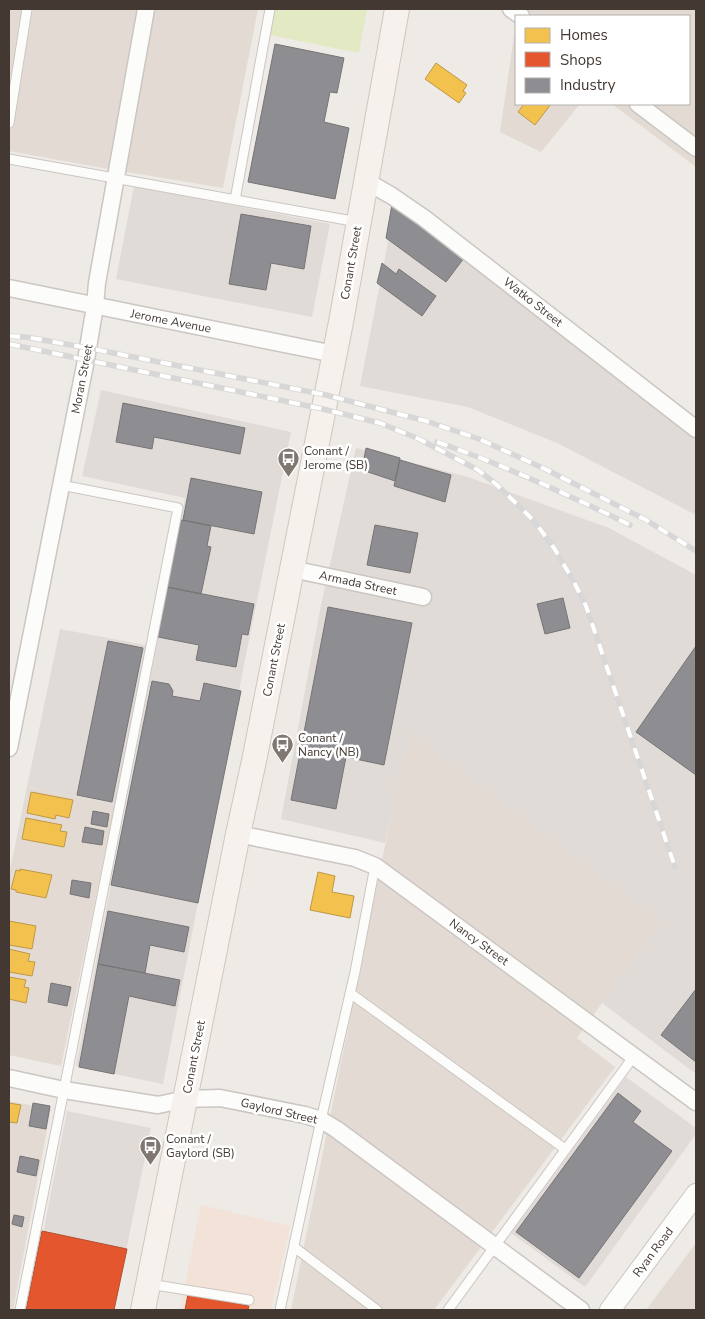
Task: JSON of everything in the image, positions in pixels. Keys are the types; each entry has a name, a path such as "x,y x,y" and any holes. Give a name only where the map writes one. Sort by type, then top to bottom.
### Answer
{"main road":[{"name":"Conant Street","path":"143,1310 334,354 397,9"}],"street":[{"name":"Moran Street","path":"9,748 86,360 97,282 146,9"},
{"path":"639,105 696,148"},
{"name":"Watko Street","path":"366,181 424,218 696,429"},
{"name":"Jerome Avenue","path":"9,288 334,354"},
{"name":"Armada Street","path":"292,569 423,597"},
{"name":"Nancy Street","path":"238,834 355,858 373,865 696,1102"},
{"name":"Gaylord Street","path":"9,1078 64,1090 158,1105 186,1099 220,1098 321,1120 336,1129 581,1310"},
{"name":"Ryan Road","path":"610,1310 696,1194"}],"lane":[{"path":"9,123 27,9"},
{"path":"235,200 270,9"},
{"path":"9,159 359,222"},
{"path":"20,1310 178,508 61,485"},
{"path":"280,1310 350,993 373,865"},
{"path":"350,993 565,1150"},
{"path":"448,1310 634,1056"},
{"path":"294,1247 377,1310"},
{"path":"148,1284 249,1300"}],"shaded area":[{"path":"9,9 258,9 223,188 9,151"},
{"path":"518,9 696,9 696,167 613,105 690,105 690,15 517,15"},
{"path":"515,29 515,105 579,105 541,152 500,132"},
{"path":"134,186 330,224 312,317 116,279"},
{"path":"395,206 696,439 696,515 557,443 468,407 360,386"},
{"path":"101,390 291,432 163,1084 76,1066 185,498 82,476"},
{"path":"356,448 468,477 609,528 696,575 696,1074 602,1003 661,921 409,733 385,843 281,819 321,605"},
{"path":"60,629 146,645 115,805 27,787"},
{"path":"408,732 661,921 577,1038 615,1067 434,1310 291,1310"},
{"path":"27,787 115,805 61,1066 9,1055 9,875"},
{"path":"626,1077 696,1128 696,1134 585,1287 511,1233"},
{"path":"9,1101 51,1109 13,1310 9,1310"},
{"path":"67,1111 151,1128 114,1310 28,1310"},
{"path":"201,1205 290,1226 271,1310 180,1310"},
{"path":"696,1243 696,1310 646,1310"}],"green space":[{"path":"270,9 367,9 359,53 265,34"}],"building: Homes":[{"path":"436,63 467,85 463,91 466,93 459,103 425,79"},
{"path":"523,105 550,105 535,125 518,112"},
{"path":"31,792 73,800 69,818 56,815 55,819 27,813"},
{"path":"26,818 62,825 60,831 67,832 64,847 22,839"},
{"path":"20,869 52,875 46,898 16,892 16,890 11,889 16,870 20,871"},
{"path":"318,872 335,876 332,892 354,896 350,918 310,910"},
{"path":"9,921 36,926 32,949 9,945"},
{"path":"9,949 30,954 28,961 35,962 32,976 9,972"},
{"path":"9,977 26,980 24,987 29,988 26,1003 9,999"},
{"path":"9,1103 21,1105 17,1123 9,1122"}],"building: Shops":[{"path":"42,1231 127,1249 114,1310 26,1310"},
{"path":"188,1294 249,1306 248,1310 185,1310"}],"building: Industry":[{"path":"275,44 344,58 337,93 330,92 324,122 349,128 335,199 248,182"},
{"path":"393,199 467,254 446,282 386,238"},
{"path":"241,214 311,226 304,269 271,263 266,290 229,284"},
{"path":"382,263 396,274 399,269 436,296 422,316 377,283"},
{"path":"123,403 245,428 240,454 154,437 152,449 116,442"},
{"path":"366,448 400,458 395,481 362,470"},
{"path":"400,460 451,475 445,502 394,486"},
{"path":"191,478 262,492 254,534 183,520"},
{"path":"181,520 211,526 207,546 211,547 201,594 167,587"},
{"path":"375,525 418,533 410,573 367,565"},
{"path":"167,587 254,604 248,635 242,634 236,667 196,660 199,645 158,637"},
{"path":"563,598 570,628 545,634 537,604"},
{"path":"328,607 412,623 384,765 346,757 336,809 291,800"},
{"path":"108,641 143,648 112,802 77,795"},
{"path":"696,646 696,775 636,732"},
{"path":"152,681 169,684 173,691 172,696 200,701 204,683 241,691 198,903 111,885"},
{"path":"93,811 109,814 107,827 91,824"},
{"path":"85,827 104,831 102,845 82,842"},
{"path":"72,880 91,883 89,898 70,894"},
{"path":"108,911 189,927 184,952 150,945 145,973 98,964"},
{"path":"98,964 180,980 175,1006 129,996 114,1074 79,1067"},
{"path":"51,983 71,987 67,1006 48,1002"},
{"path":"696,989 696,1062 661,1035"},
{"path":"618,1093 641,1111 633,1122 672,1151 579,1278 516,1232"},
{"path":"33,1103 50,1106 46,1129 29,1126"},
{"path":"20,1156 39,1160 36,1176 17,1172"},
{"path":"14,1215 24,1217 22,1227 12,1224"}],"railway":[{"path":"9,336 26,337 88,348 326,395 426,421 479,439 545,469 646,520 696,551"},
{"path":"9,344 323,409 380,423 419,439 478,470 496,484 534,521 554,548 586,606 675,867"},
{"path":"437,442 535,480 630,525"}],"place":[{"name":"Conant / Jerome (SB)","path":"288,477"},
{"name":"Conant / Nancy (NB)","path":"282,764"},
{"name":"Conant / Gaylord (SB)","path":"150,1165"}]}
